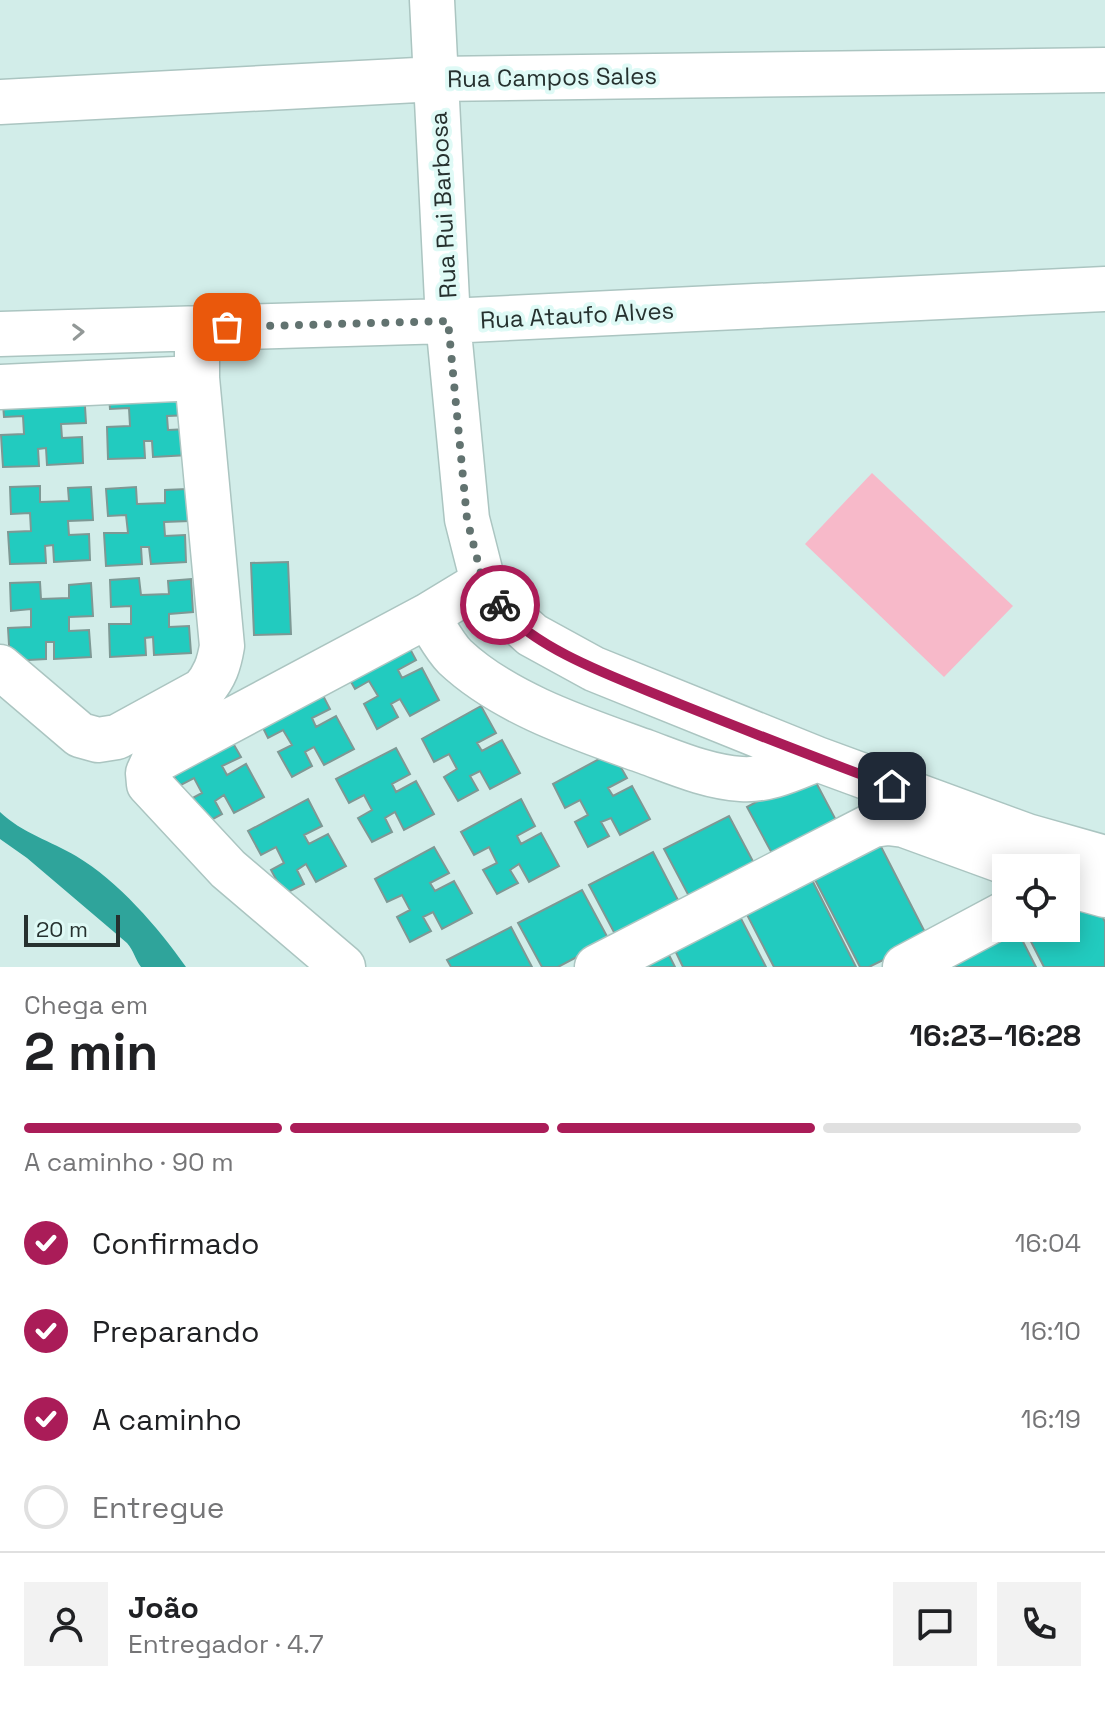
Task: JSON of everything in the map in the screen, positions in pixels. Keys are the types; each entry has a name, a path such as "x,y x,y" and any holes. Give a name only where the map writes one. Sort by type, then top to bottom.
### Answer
{"street":[{"name":"Rua Rui Barbosa","path":"432,0 448,321 467,519 483,582 504,610 532,635 594,669 817,759 1027,836 1105,858"},
{"name":"Rua Campos Sales","path":"0,102 436,79 1105,70"},
{"name":"Rua Ataufo Alves","path":"0,334 448,321 1105,289"},
{"path":"0,667 80,735 98,740 117,737 203,690 213,678 222,646 197,378 197,328"},
{"path":"0,387 197,378"},
{"path":"343,967 228,869 149,784 148,773 153,762 427,616 483,582"},
{"path":"427,616 453,656 492,685 541,712 604,737 695,770 741,779 772,777 817,759"},
{"path":"597,967 873,825 904,825 992,857"},
{"path":"1080,888 1105,895"},
{"path":"905,967 992,920"}],"shaded area":[{"path":"872,473 1013,606 944,677 805,544"}],"water":[{"path":"0,812 27,831 76,856 107,878 150,921 186,967 141,967 127,943 27,858 0,839"}],"building":[{"path":"108,382 190,383 191,415 167,416 168,430 188,429 189,455 153,457 152,441 144,441 145,458 108,459 107,427 130,426 129,408 110,409"},
{"path":"2,390 84,390 86,423 61,424 62,438 82,437 83,463 47,465 46,448 38,449 39,466 3,467 1,435 24,434 23,416 4,417"},
{"path":"40,486 40,502 69,501 68,488 91,487 93,520 68,521 69,535 89,534 90,560 54,562 53,545 45,546 46,563 10,564 8,532 31,531 30,513 11,514 10,487"},
{"path":"136,487 137,504 165,503 165,490 187,489 189,521 164,522 165,536 185,535 186,562 151,564 149,547 141,547 142,564 106,566 104,533 128,533 126,515 108,516 106,489"},
{"path":"288,562 291,634 254,635 251,563"},
{"path":"139,578 141,595 169,594 168,581 191,579 193,612 169,614 169,627 189,626 191,653 154,655 153,637 145,638 146,655 110,657 109,624 131,624 131,606 111,607 110,580"},
{"path":"40,582 41,599 69,598 69,585 91,583 93,616 69,617 69,631 89,630 91,657 54,659 54,642 46,642 46,659 10,661 8,628 31,627 31,609 11,611 10,583"},
{"path":"402,634 416,660 398,670 402,678 422,668 439,700 410,716 400,699 391,704 398,717 377,729 364,704 378,696 369,681 355,689 342,666"},
{"path":"316,682 330,709 312,718 316,727 336,716 354,749 324,765 314,747 305,752 312,766 292,777 278,752 292,745 283,730 268,738 256,714"},
{"path":"481,706 496,733 477,743 482,751 502,740 520,773 490,789 480,771 470,776 478,790 458,801 444,777 457,769 449,754 434,762 422,739"},
{"path":"226,731 241,757 222,766 227,775 246,764 264,797 234,813 224,795 215,801 222,814 202,825 189,800 202,793 194,778 179,786 167,762"},
{"path":"396,748 410,774 392,784 396,792 416,781 434,814 404,830 395,812 385,818 392,832 372,842 358,818 372,810 364,795 349,803 336,779"},
{"path":"612,752 627,778 608,788 613,796 632,786 650,819 620,835 611,818 601,822 609,836 588,847 575,822 588,815 580,800 565,808 553,784"},
{"path":"811,773 838,824 774,857 747,807"},
{"path":"308,799 322,826 304,835 309,844 328,834 346,866 316,882 306,864 297,870 304,884 284,894 271,870 284,863 276,847 261,855 248,831"},
{"path":"521,799 535,826 517,836 521,844 541,833 559,866 529,882 519,864 510,870 518,883 497,894 483,870 497,863 489,847 474,855 461,832"},
{"path":"729,816 756,867 691,900 664,849"},
{"path":"876,837 928,938 869,967 860,967 810,870"},
{"path":"434,847 449,873 430,883 435,891 454,881 472,913 442,929 433,912 423,917 431,931 410,942 397,917 410,910 402,895 387,902 375,879"},
{"path":"653,852 679,902 616,936 589,885"},
{"path":"808,872 856,967 774,967 742,905"},
{"path":"582,890 609,940 558,967 542,967 518,923"},
{"path":"1080,901 1097,905 1105,922 1105,967 1044,967 1031,942 1080,942"},
{"path":"735,907 766,967 683,967 670,940"},
{"path":"511,927 532,967 451,967 447,960"},
{"path":"992,937 992,942 1023,942 1036,967 953,967 947,955"},
{"path":"663,943 675,967 614,967"}],"way so far":[{"path":"227,327 448,321 467,519 483,582 500,605"}],"route":[{"path":"500,605 532,635 594,669 892,786"}]}
